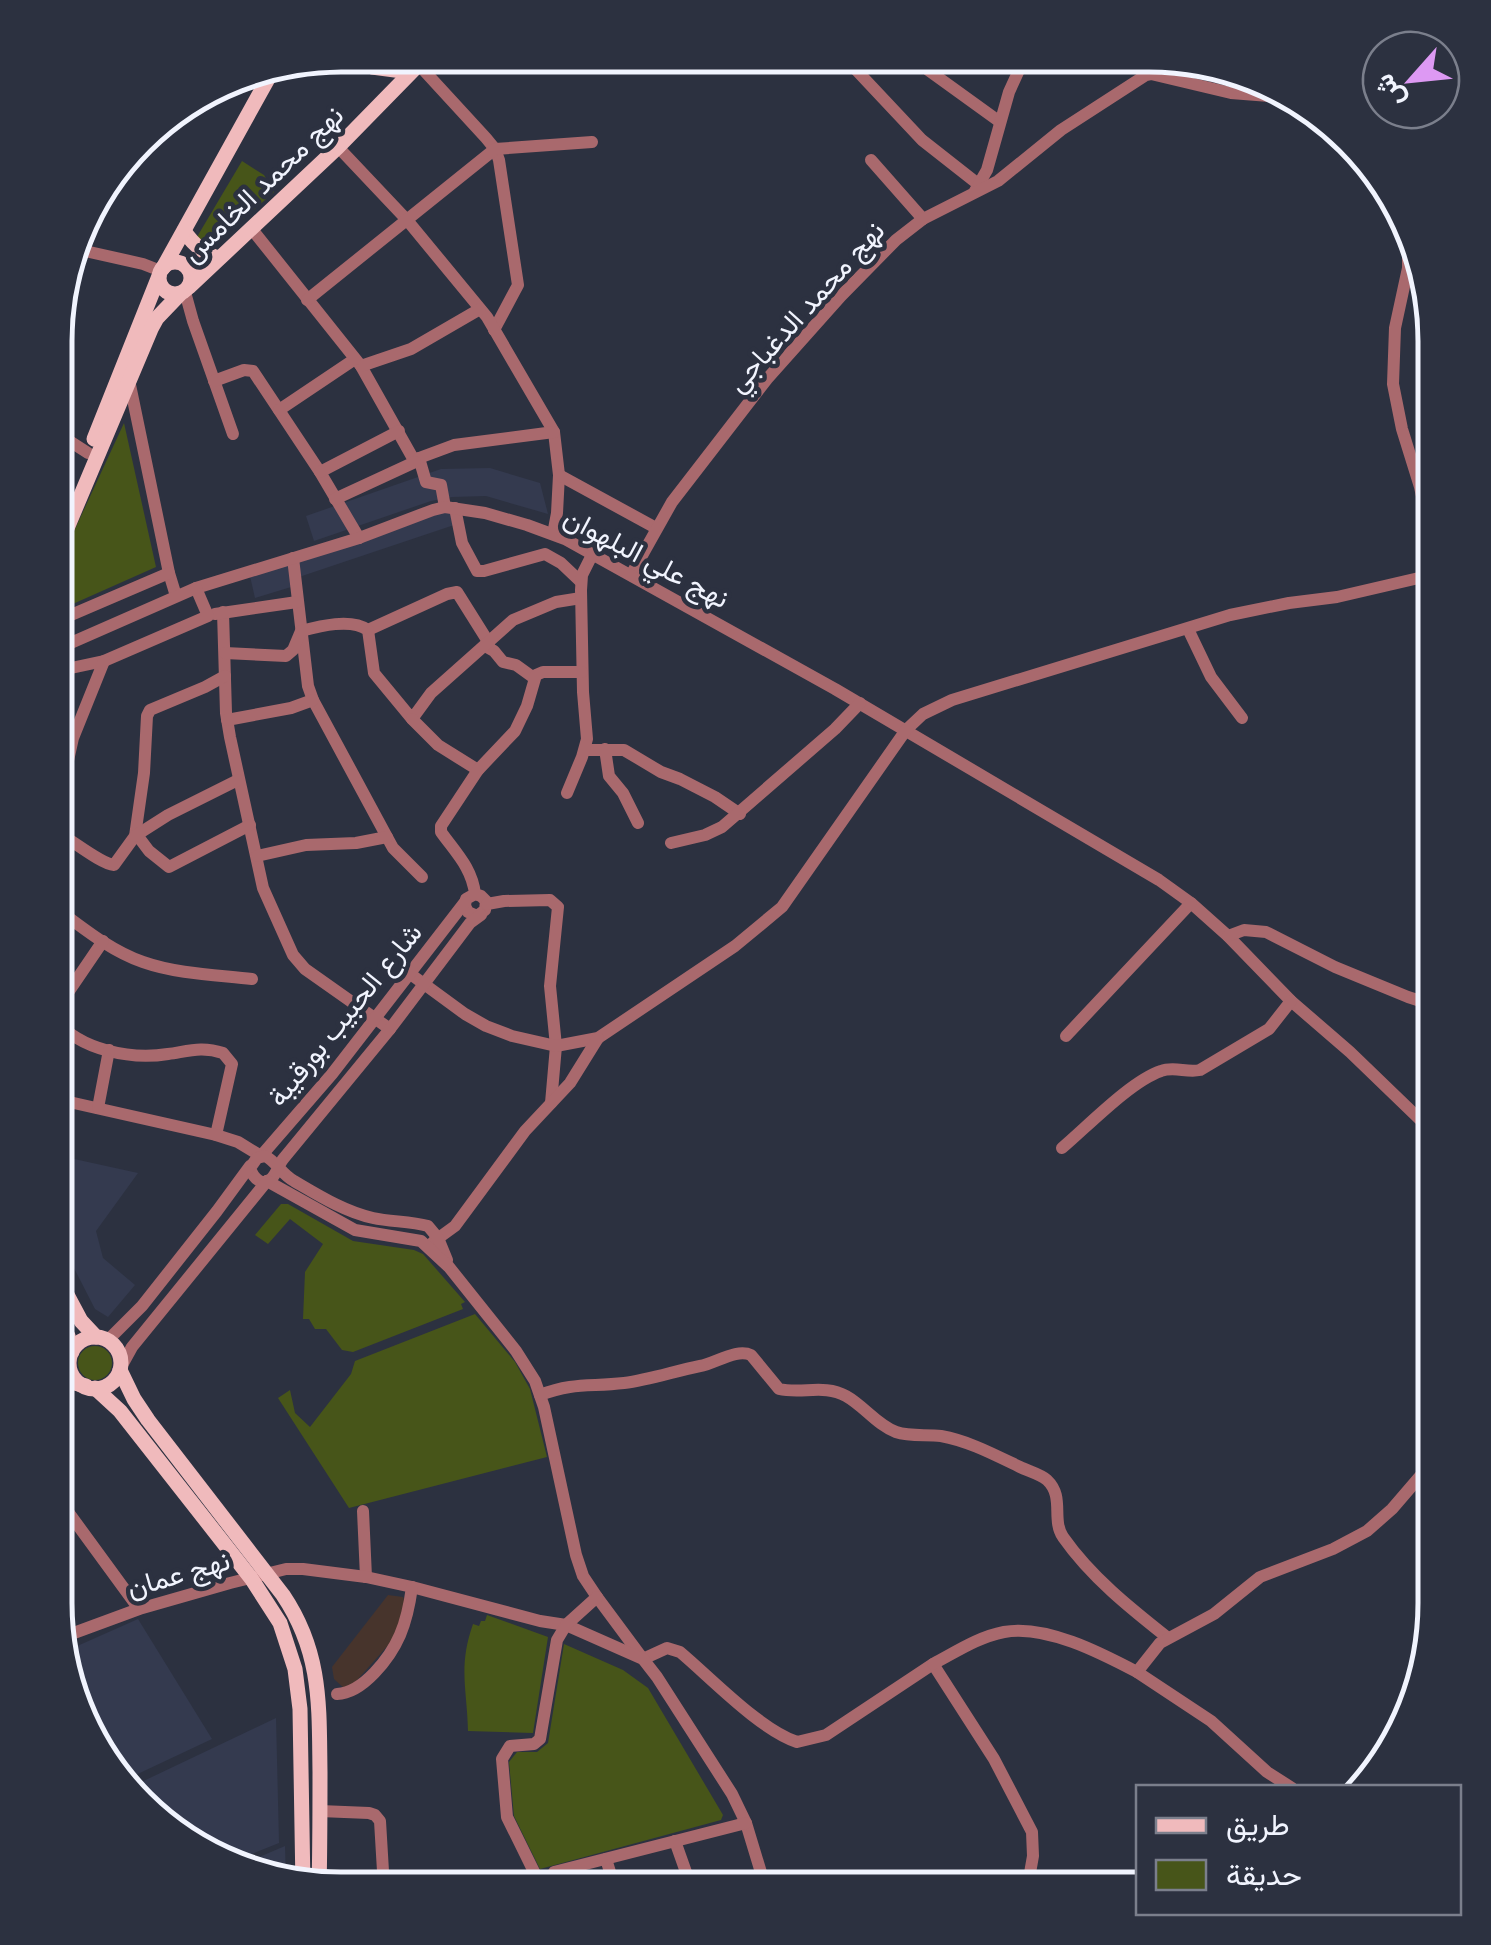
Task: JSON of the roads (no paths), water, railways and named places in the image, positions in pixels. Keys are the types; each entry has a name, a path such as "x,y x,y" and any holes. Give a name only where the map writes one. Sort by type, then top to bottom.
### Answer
{"main road":[{"path":"372,112 379,90 374,73"},
{"name":"نهج محمد الخامس","path":"72,516 158,318 410,73"},
{"path":"72,488 161,272 265,84"},
{"path":"184,230 199,249 220,258"},
{"path":"173,262 183,264 190,272 191,282 184,291 169,294 161,286 161,272 173,262"},
{"path":"72,1305 80,1321 118,1351 120,1369 134,1398 259,1576 280,1623 296,1669 300,1709 302,1869"},
{"path":"72,1355 82,1341 102,1338"},
{"path":"72,1363 74,1377 120,1411 296,1615 318,1682 320,1871"},
{"path":"72,1382 92,1388 113,1382 120,1369"}],"street":[{"path":"427,73 495,149 518,285 494,330"},
{"path":"860,73 922,140 976,189 987,170 1018,73"},
{"path":"932,73 1000,122"},
{"path":"1150,74 1256,95"},
{"name":"نهج محمد الدغباجي","path":"631,576 656,528 690,478 780,363 896,240 923,219 998,181 1061,130 1150,74"},
{"path":"307,300 495,149 592,142"},
{"path":"338,147 407,220 480,309 554,432 558,475 553,534"},
{"path":"871,160 923,219"},
{"path":"251,228 358,362 417,460 426,482 442,485 476,571 544,554 560,562 582,582"},
{"path":"88,252 144,264 161,272"},
{"path":"1406,264 1395,328 1393,384 1418,482"},
{"path":"184,291 233,434"},
{"path":"279,410 358,362 410,349 480,309"},
{"path":"214,381 251,369 359,538"},
{"path":"129,380 176,596"},
{"path":"320,472 398,431"},
{"path":"336,499 454,445 554,432"},
{"path":"72,442 88,453"},
{"path":"558,475 656,528"},
{"path":"72,643 196,588 450,508"},
{"name":"نهج علي البلهوان","path":"450,508 486,513 553,534 860,703 1125,858 1191,903 1418,1118"},
{"path":"567,793 587,739 581,598 585,567 592,555"},
{"path":"293,558 313,700 387,838 422,877"},
{"path":"72,615 169,573"},
{"path":"409,973 486,1026 512,1036 556,1046 598,1038 721,956 782,907 906,730 924,714 952,700 1230,615 1418,578"},
{"path":"196,588 208,616"},
{"path":"368,630 458,592 487,644 504,662 534,678"},
{"path":"412,718 432,693 513,620 556,602 581,598"},
{"path":"72,668 104,661 208,616 297,602"},
{"path":"223,612 228,720 263,888 292,955 304,969 390,1029"},
{"path":"301,631 351,624 368,630 374,673 438,745 478,770"},
{"path":"1188,629 1211,678 1242,718"},
{"path":"226,653 286,656 301,631"},
{"path":"72,738 104,661"},
{"path":"551,1102 556,1046 550,986 558,907 550,900 504,901 484,910 482,896 470,898 473,878 441,832 441,826 478,770 516,731 534,678 543,672 582,672"},
{"path":"72,842 111,867 136,836 146,716 150,710 225,676"},
{"path":"228,720 313,700"},
{"path":"671,843 715,832 740,814 860,703"},
{"path":"585,750 624,750 740,814"},
{"path":"605,750 610,776 638,823"},
{"path":"136,836 168,815 238,780"},
{"path":"136,836 169,867 250,825"},
{"path":"256,856 306,845 387,838"},
{"name":"شارع الحبيب بورقيبة","path":"102,1338 142,1306 470,898"},
{"path":"1066,1036 1191,903"},
{"name":"شارع الحبيب بورقيبة","path":"276,1168 484,910"},
{"path":"72,919 140,961 252,979"},
{"path":"1228,936 1244,930 1266,932 1335,967 1418,1000"},
{"path":"72,987 103,941"},
{"path":"1062,1148 1141,1082 1164,1070 1200,1070 1269,1028 1291,1001"},
{"path":"72,1035 109,1050 150,1056 196,1048 226,1055 232,1064 216,1136"},
{"path":"256,1160 251,1172 255,1179 267,1181 355,1230 432,1242 455,1226 498,1166 570,1083 598,1038"},
{"path":"98,1108 109,1050"},
{"path":"72,1103 238,1142 256,1160"},
{"path":"256,1160 270,1157 288,1178 343,1207 373,1218 428,1226 432,1242 449,1267 526,1365 540,1395 584,1576 677,1705 732,1794 746,1823 761,1872"},
{"path":"120,1369 132,1347 274,1176 276,1168"},
{"path":"217,1212 233,1224"},
{"path":"185,1253 199,1265"},
{"path":"540,1395 564,1386 626,1383 746,1352 779,1389 833,1391 846,1396 888,1429 942,1436 1043,1477 1055,1491 1060,1532 1068,1543 1125,1604 1168,1638"},
{"path":"1136,1672 1155,1647 1214,1614 1246,1586 1272,1571 1367,1532 1418,1479"},
{"path":"363,1511 366,1577"},
{"path":"72,1517 139,1609"},
{"name":"نهج عمان","path":"75,1633 139,1609 259,1576 304,1569 366,1577 566,1625 643,1660"},
{"path":"337,1694 354,1690 388,1654 400,1634 412,1587"},
{"path":"534,1872 507,1817 502,1759 510,1746 534,1744 540,1739 557,1640 566,1625 597,1597"},
{"path":"643,1660 667,1648 680,1652 748,1711 796,1742 826,1735 933,1664 985,1637 1021,1630 1038,1632 1136,1672 1198,1712 1266,1772 1287,1785"},
{"path":"933,1664 994,1759 1032,1832 1030,1872"},
{"path":"320,1811 376,1815 380,1821 383,1872"},
{"path":"554,1872 746,1823"},
{"path":"675,1841 686,1872"},
{"path":"606,1859 610,1872"}]}
